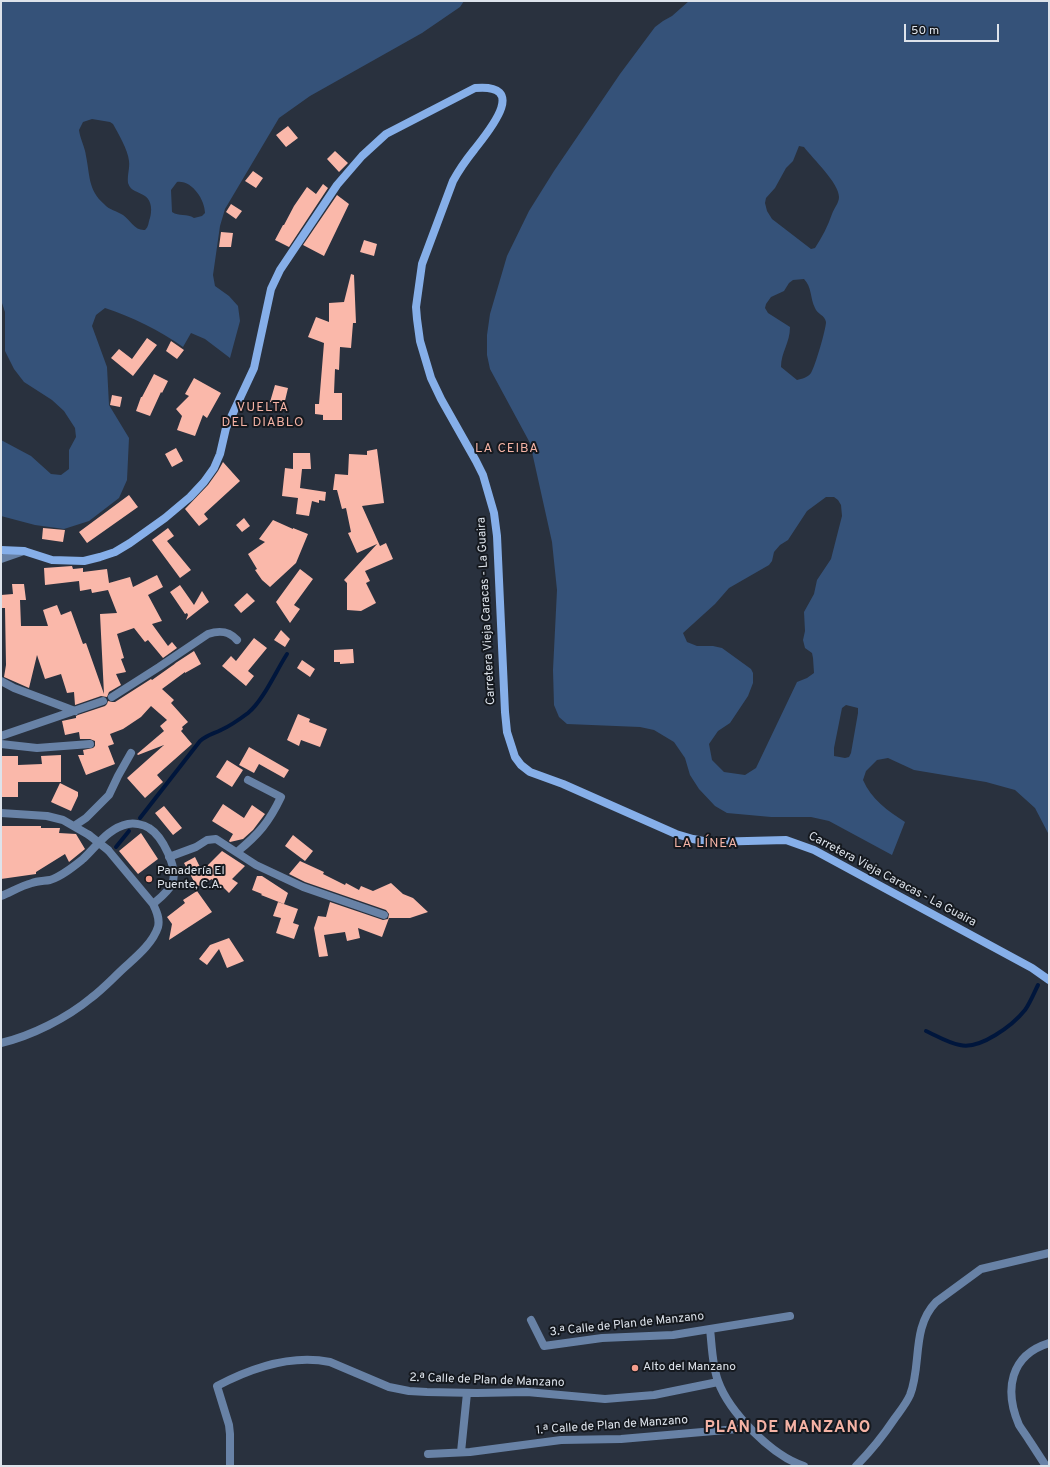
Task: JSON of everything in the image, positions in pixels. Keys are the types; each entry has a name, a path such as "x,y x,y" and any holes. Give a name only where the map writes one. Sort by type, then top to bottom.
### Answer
{"main road":[{"name":"Carretera Vieja Caracas - La Guaira","path":"1,550 24,551 52,560 84,561 100,557 114,552 130,543 165,518 190,497 204,482 214,468 220,454 226,428 254,368 272,289 280,270 337,185 362,156 386,134 475,88 493,88 500,93 502,100 501,108 497,119 459,170 453,181 422,264 416,307 420,341 431,378 441,399 476,461 486,485 494,513 497,536 505,712 507,732 515,756 521,765 530,772 564,784 676,834 710,842 786,840 814,850 1032,968 1049,980"}],"street":[{"path":"1,559 24,551"},
{"path":"112,697 208,634 214,632 228,632 237,640"},
{"path":"1,681 14,688 75,711"},
{"path":"1,736 103,701"},
{"path":"1,744 16,747 37,748 90,744"},
{"path":"74,826 86,818 109,795 131,753"},
{"path":"237,852 255,837 265,826 281,796 248,780"},
{"path":"1,813 47,816 63,820 89,835 108,850 153,904 159,920 155,933 134,959 91,998 63,1016 29,1034 1,1043"},
{"path":"1,896 31,883 48,880 68,871 83,859 107,834 116,828 130,824 139,824 148,827 158,836 165,847 172,865 172,883 164,895 153,904"},
{"path":"169,857 196,847 211,838 219,840 256,865 303,887 384,915"},
{"path":"856,1466 876,1445 910,1396 920,1332 930,1308 942,1297 981,1269 1049,1253"},
{"name":"3.ª Calle de Plan de Manzano","path":"531,1320 544,1346 602,1338 666,1336 790,1316"},
{"path":"710,1329 714,1366 718,1382 736,1412 749,1428 763,1441 782,1455 804,1466"},
{"path":"1046,1466 1020,1426 1014,1409 1012,1386 1016,1369 1022,1360 1030,1351 1049,1343"},
{"name":"2.ª Calle de Plan de Manzano","path":"230,1466 229,1425 217,1386 234,1377 289,1361 308,1359 330,1362 389,1387 409,1391 467,1393 527,1392 582,1397 619,1398 654,1395 718,1382"},
{"path":"462,1452 467,1393"},
{"name":"1.ª Calle de Plan de Manzano","path":"428,1454 462,1452 562,1440 620,1439 749,1428"}],"shaded area":[{"path":"1,1 464,1 460,7 422,33 310,96 279,118 225,209 220,226 213,275 215,286 229,296 238,306 240,321 230,358 205,339 191,333 183,347 135,320 105,308 96,315 92,326 107,367 109,405 129,438 127,480 119,498 89,521 64,529 35,525 1,516 1,440 31,456 51,474 61,475 69,469 69,450 76,437 75,428 64,411 52,400 24,382 14,369 5,351 5,312 1,300","holes":["92,119 110,122 113,124 127,152 129,161 129,186 133,190 145,196 150,203 151,215 148,226 145,230 138,229 123,215 106,206 99,199 92,188 79,130 83,122","177,182 188,184 197,192 203,202 205,213 202,216 194,218 172,212 171,190"]},
{"path":"689,1 1049,1 1049,841 1048,833 1035,808 1015,790 986,782 914,770 888,758 877,760 866,771 863,780 866,787 875,799 886,809 905,822 892,855 829,821 811,817 771,817 727,813 715,806 699,789 690,775 685,758 674,742 654,730 640,727 567,724 559,717 554,705 553,670 557,590 552,542 530,443 490,369 487,355 487,335 490,314 507,256 529,211 554,171 620,74 655,27 672,16","holes":["799,146 804,147 825,171 838,191 838,201 827,227 815,248 811,249 772,219 767,211 765,203 766,198 775,188 786,168 793,161","804,279 807,282 815,308 826,322 820,348 811,373 805,378 797,380 781,367 782,357 789,338 790,327 768,313 765,308 771,297 784,291 793,280","826,497 834,497 841,505 842,516 831,559 817,580 814,594 804,612 805,631 803,640 805,648 812,653 814,673 797,682 756,768 745,775 724,772 712,760 709,744 718,731 730,723 748,696 753,683 753,673 751,669 722,648 713,646 697,646 687,642 683,633 715,604 729,588 769,565 772,561 774,552 780,545 788,540 807,511","846,705 858,708 851,753 849,757 845,758 834,756 834,748 842,708"]}],"building":[{"path":"288,126 298,138 286,147 276,135"},
{"path":"335,151 348,163 339,172 327,159"},
{"path":"253,171 263,178 256,188 245,181"},
{"path":"323,184 328,188 289,247 275,240 294,206 307,187 316,194"},
{"path":"337,195 349,204 324,256 303,245"},
{"path":"231,204 242,211 236,219 226,212"},
{"path":"221,232 233,233 231,247 219,247"},
{"path":"364,240 377,244 374,256 360,252"},
{"path":"351,274 354,275 356,323 353,323 351,348 340,347 339,370 335,369 334,393 342,393 342,420 323,420 323,415 315,414 315,404 319,404 324,343 308,337 316,317 329,322 329,303 344,302"},
{"path":"147,338 157,345 133,376 111,358 119,349 132,359"},
{"path":"171,341 184,350 177,359 166,351"},
{"path":"154,374 168,381 150,416 136,411 141,397"},
{"path":"194,378 221,393 207,418 203,415 195,436 177,430 182,416 176,409 189,396 185,394"},
{"path":"275,385 288,388 284,405 270,402"},
{"path":"112,395 122,397 120,407 110,405"},
{"path":"176,448 183,461 172,467 165,454"},
{"path":"377,449 384,503 362,506 380,546 386,543 393,559 365,571 370,581 366,583 376,603 361,611 347,610 347,583 344,580 377,544 357,553 348,533 351,532 346,508 342,509 337,490 333,490 335,474 348,475 349,454 367,455 367,451"},
{"path":"293,453 310,453 311,469 302,469 300,488 326,492 325,501 319,500 319,503 312,501 309,516 296,514 298,498 282,496 285,468 293,469"},
{"path":"223,462 240,481 204,514 208,519 199,526 185,509 208,485"},
{"path":"129,495 138,507 87,543 79,532"},
{"path":"244,518 250,526 242,532 236,525"},
{"path":"273,520 308,534 296,563 270,587 262,580 255,570 257,569 248,554 265,542 259,539"},
{"path":"43,528 65,530 63,542 42,539"},
{"path":"168,528 174,536 167,541 191,570 180,578 152,540"},
{"path":"72,566 73,569 83,568 83,572 107,569 109,583 130,577 133,587 157,575 163,587 148,595 162,621 152,624 168,646 172,642 177,648 163,658 148,640 145,642 134,628 117,634 124,658 121,659 126,672 116,674 121,685 109,692 107,697 101,696 75,705 74,692 67,693 61,674 45,679 37,655 29,688 4,677 6,665 5,608 2,608 1,599 1,595 13,594 12,584 24,584 26,600 20,600 21,626 48,626 43,610 57,605 61,615 71,611 83,644 86,643 104,694 100,614 117,613 108,590 92,593 91,589 80,591 79,581 45,585 44,568"},
{"path":"300,569 313,579 294,605 300,609 290,623 276,602"},
{"path":"180,585 194,605 202,591 209,602 186,620 188,615 187,613 185,614 170,592"},
{"path":"247,593 255,601 241,613 234,605"},
{"path":"281,630 290,639 285,647 274,640"},
{"path":"254,638 267,648 248,671 254,676 246,686 222,666 231,656 236,661"},
{"path":"353,649 354,663 340,664 340,662 334,662 334,650"},
{"path":"194,651 201,664 185,672 162,689 174,700 171,703 188,722 182,727 183,729 181,731 192,744 157,775 163,782 145,798 127,778 164,745 138,755 137,754 164,731 160,726 167,720 151,706 141,717 123,729 110,734 114,744 108,746 115,764 86,775 78,755 84,755 83,750 93,748 95,746 95,741 90,739 80,739 79,732 65,735 62,721 76,718 78,715 105,706 108,701 115,702 151,679 152,680"},
{"path":"302,660 315,669 310,677 297,668"},
{"path":"298,714 310,719 309,722 327,729 320,747 301,740 299,746 287,740"},
{"path":"249,747 289,770 284,778 259,764 254,773 239,765"},
{"path":"61,755 61,782 18,782 18,797 1,797 1,756 18,756 18,765 42,764 41,756"},
{"path":"227,760 243,770 232,787 216,777"},
{"path":"60,783 78,792 78,796 71,811 51,802"},
{"path":"223,804 244,818 252,805 265,814 253,830 243,839 230,842 229,841 233,834 212,821"},
{"path":"164,806 182,828 173,835 155,813"},
{"path":"1,826 41,826 41,828 60,828 59,833 76,834 85,849 69,862 65,854 36,872 36,874 1,879"},
{"path":"141,833 158,859 138,874 119,851"},
{"path":"293,835 313,851 305,861 285,846"},
{"path":"222,851 245,866 232,879 238,883 229,893 222,886 219,889 212,879 197,887 184,863 195,857 202,871"},
{"path":"300,861 324,872 323,874 345,885 346,883 359,890 361,886 373,891 391,883 403,894 413,898 428,912 410,918 389,918 382,937 358,928 360,938 347,941 345,932 324,935 328,956 319,957 314,928 318,916 326,917 330,902 383,920 388,919 389,914 386,910 305,882 289,874"},
{"path":"257,876 262,876 288,893 284,904 252,890"},
{"path":"197,891 212,912 169,940 172,924 167,917 185,903 183,900"},
{"path":"278,902 298,909 293,923 299,925 294,939 276,933 281,918 273,916"},
{"path":"229,938 244,961 227,968 219,949 207,965 199,959 210,945"}],"waterway":[{"path":"140,818 200,741 231,724 254,708 264,694 287,654"},
{"path":"116,847 129,831"},
{"path":"926,1031 956,1044 968,1046 977,1044 996,1035 1020,1016 1027,1007 1038,985"}],"place":[{"name":"Panadería El Puente, C.A.","path":"149,879"},
{"name":"Alto del Manzano","path":"635,1368"}],"district":[{"name":"VUELTA DEL DIABLO","path":"263,416"},
{"name":"LA CEIBA","path":"507,449"},
{"name":"LA LÍNEA","path":"706,844"},
{"name":"PLAN DE MANZANO","path":"788,1429"}]}
